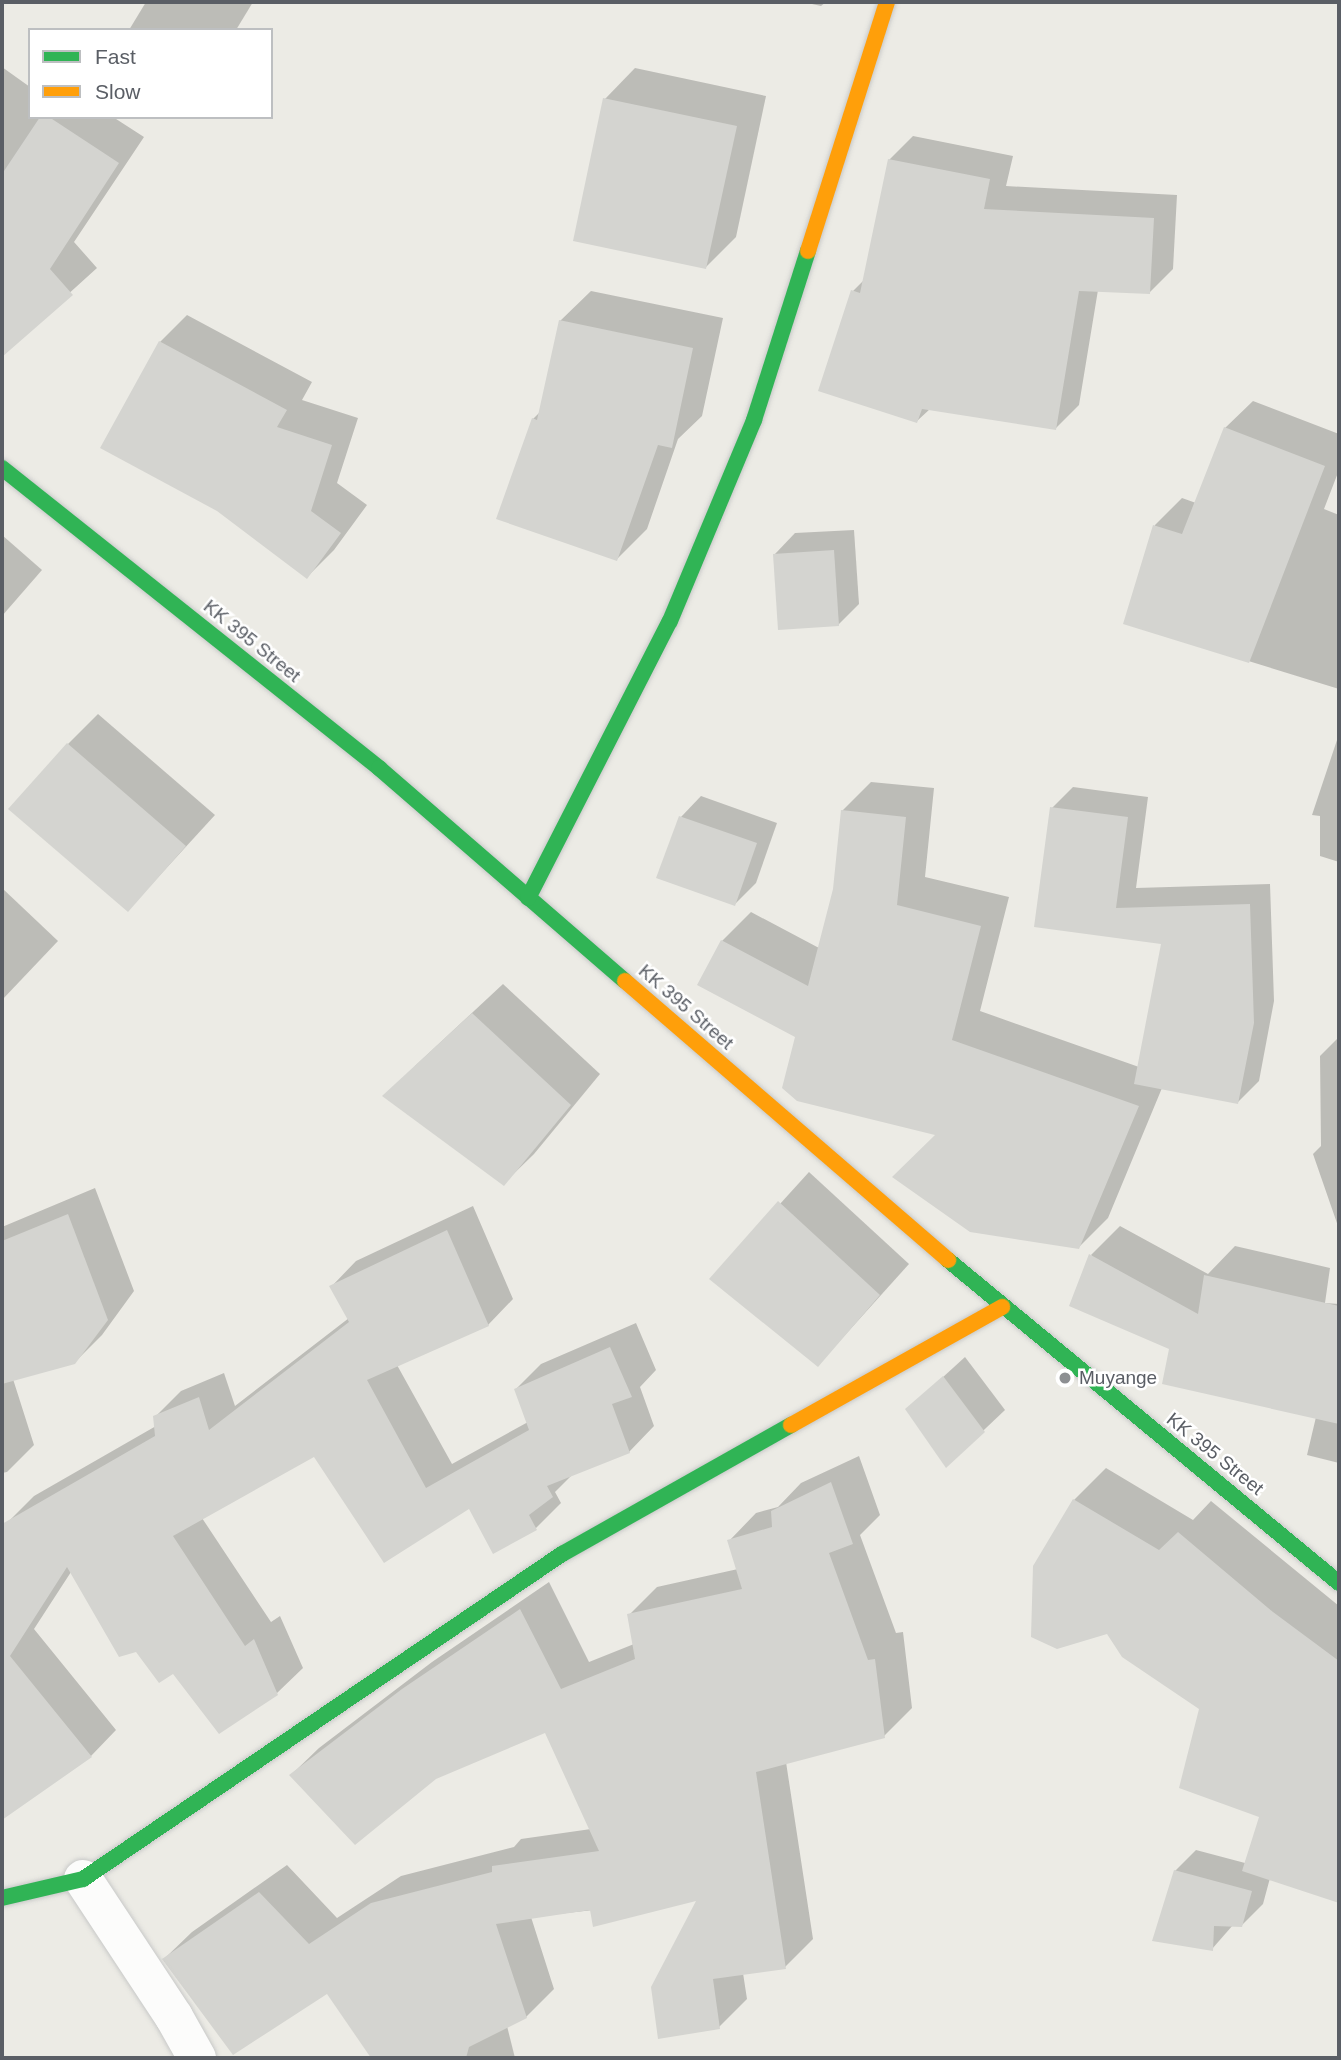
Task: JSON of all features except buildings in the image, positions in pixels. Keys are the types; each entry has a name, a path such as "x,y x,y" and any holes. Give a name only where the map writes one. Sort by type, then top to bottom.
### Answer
{"street":[{"path":"528,898 670,621 754,420 887,2"},
{"name":"KK 395 Street","path":"2,468 379,768 1002,1307 1339,1583"},
{"path":"2,1898 83,1879 562,1554 1002,1307"},
{"path":"83,1879 174,2017 197,2058"}],"traffic: fast":[{"path":"528,898 670,621 754,420 808,251"},
{"path":"2,468 379,768 625,981"},
{"path":"948,1260 1339,1583"},
{"path":"2,1898 83,1879 562,1554 791,1425"}],"traffic: slow":[{"path":"808,251 887,2"},
{"path":"625,981 948,1260"},
{"path":"791,1425 1002,1307"}],"place":[{"name":"Muyange","path":"1065,1378"}]}
